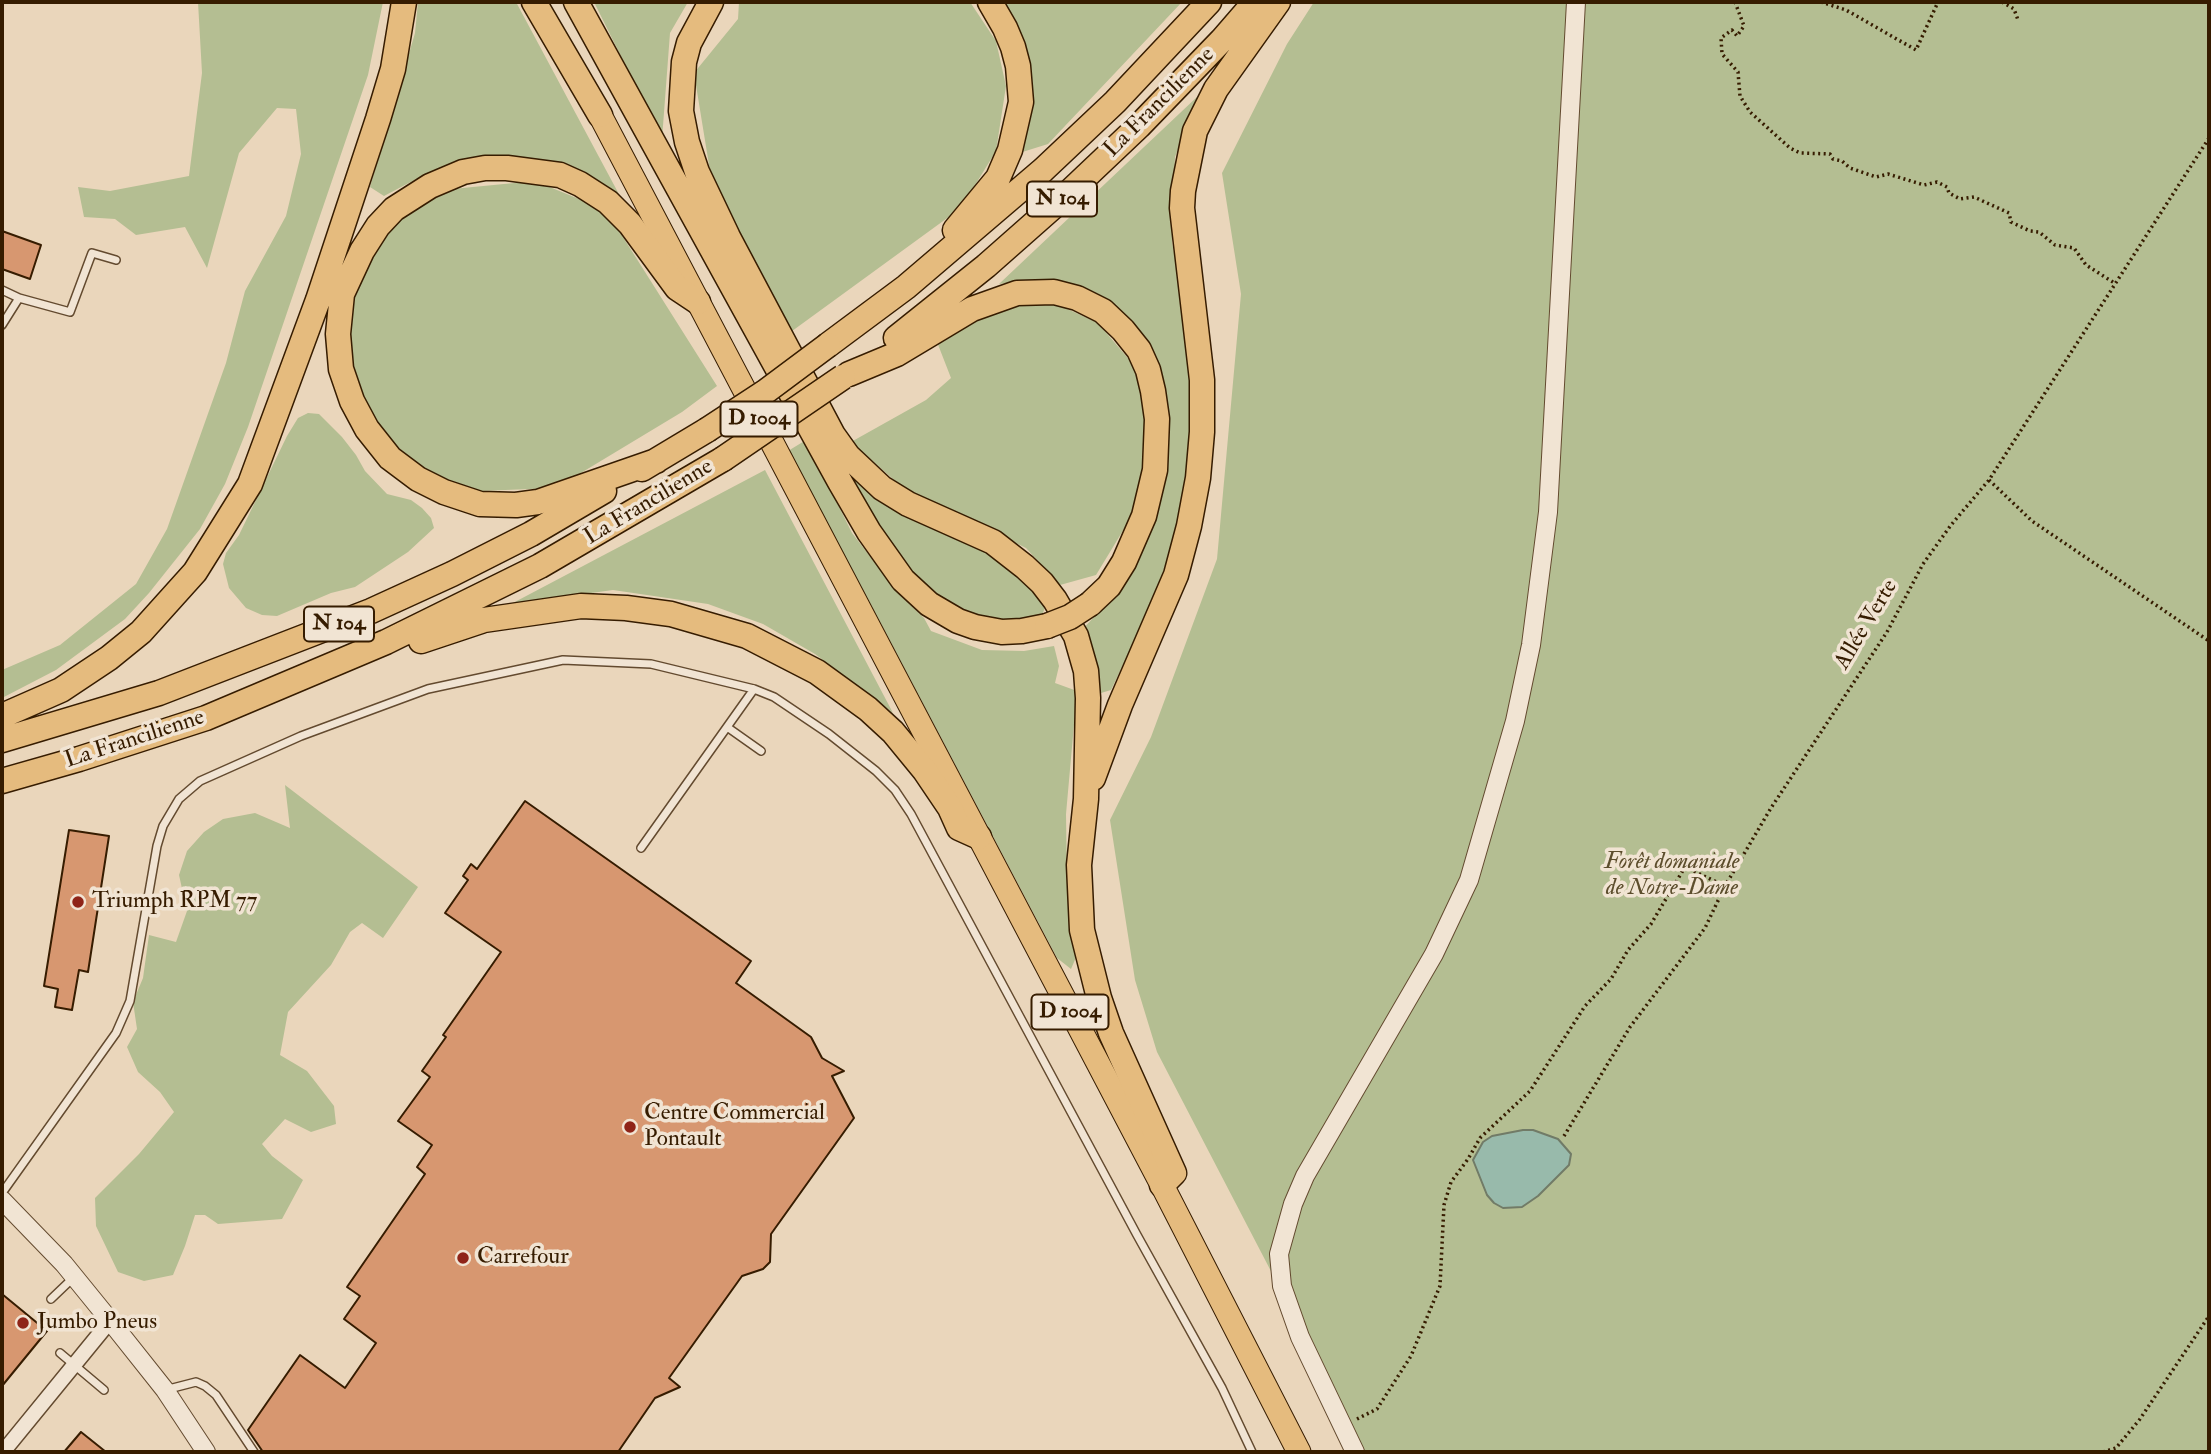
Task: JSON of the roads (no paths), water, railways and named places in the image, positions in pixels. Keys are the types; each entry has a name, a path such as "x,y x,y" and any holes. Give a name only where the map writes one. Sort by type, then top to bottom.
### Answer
{"highway":[{"path":"2,716 61,690 109,658 141,632 195,572 250,484 318,300 377,120 393,69 404,2"},
{"name":"D 1004","path":"534,2 600,115"},
{"name":"D 1004","path":"550,2 600,115"},
{"path":"576,2 840,482 869,531 903,580 929,604 958,621 1002,632 1047,626 1070,617 1090,604 1109,586 1124,562 1144,516 1155,470 1157,419 1148,370 1139,350 1103,311 1077,298 1054,292 1017,293 972,309 897,354 846,375"},
{"path":"711,2 689,43 681,86 681,111 687,142 697,172 834,435 848,456 882,488 908,504 993,542 1042,583 1076,636 1086,671 1088,698 1086,799 1079,865 1082,930 1111,1034 1174,1173 1162,1185"},
{"path":"943,255 958,225 972,212 998,178 1018,120 1021,102 1018,66 1005,28 990,2"},
{"name":"La Francilienne","path":"2,740 159,692 371,611 452,575 531,534 707,430 765,392 906,287 1014,196 1115,102 1209,2"},
{"name":"La Francilienne","path":"2,781 206,718 386,642 540,566 723,459 846,375 936,307 1063,198 1148,117 1255,2"},
{"path":"1086,799 1116,716 1176,575 1198,478 1202,432 1202,380 1182,208 1195,131 1216,89 1278,2"},
{"path":"656,461 586,484 555,498 516,505 480,504 460,499 427,483 390,458 377,444 352,401 341,369 338,334 342,294 362,251 378,226 394,209 430,186 463,172 508,168 559,175 580,184 608,202 638,234 677,288 698,302"},
{"path":"294,680 349,671 438,634 484,620 533,611 581,606 671,614 714,625 770,646 843,689 877,716 908,749 938,790 959,828 979,837"}],"main road":[{"name":"D 1004","path":"600,115 1162,1185 1299,1452"}],"street":[{"path":"1355,1452 1300,1337 1282,1286 1279,1254 1293,1204 1305,1176 1434,954 1469,880 1515,721 1531,645 1548,512 1576,2"},
{"path":"2,1200 74,1276 165,1390 206,1452"},
{"path":"4,1452 110,1321"}],"lane":[{"path":"2,290 19,298 71,312 92,253 116,260"},
{"path":"2,325 19,298"},
{"path":"2,1200 116,1032 130,1001 157,846 163,826 179,799 200,781 301,736 428,689 563,660 651,664 754,689 793,708 870,766 895,790 911,814 1222,1388 1252,1452"},
{"path":"641,848 754,689"},
{"path":"727,727 761,751"},
{"path":"51,1299 74,1276"},
{"path":"60,1353 104,1390"},
{"path":"165,1390 196,1382 205,1386 216,1395 254,1452"}],"place":[{"name":"Triumph RPM 77","path":"78,902"},
{"name":"Centre Commercial Pontault","path":"630,1127"},
{"name":"Carrefour","path":"463,1258"},
{"name":"Jumbo Pneus","path":"23,1323"}],"park label":[{"name":"Forêt domaniale de Notre-Dame","path":"1672,876"}]}
